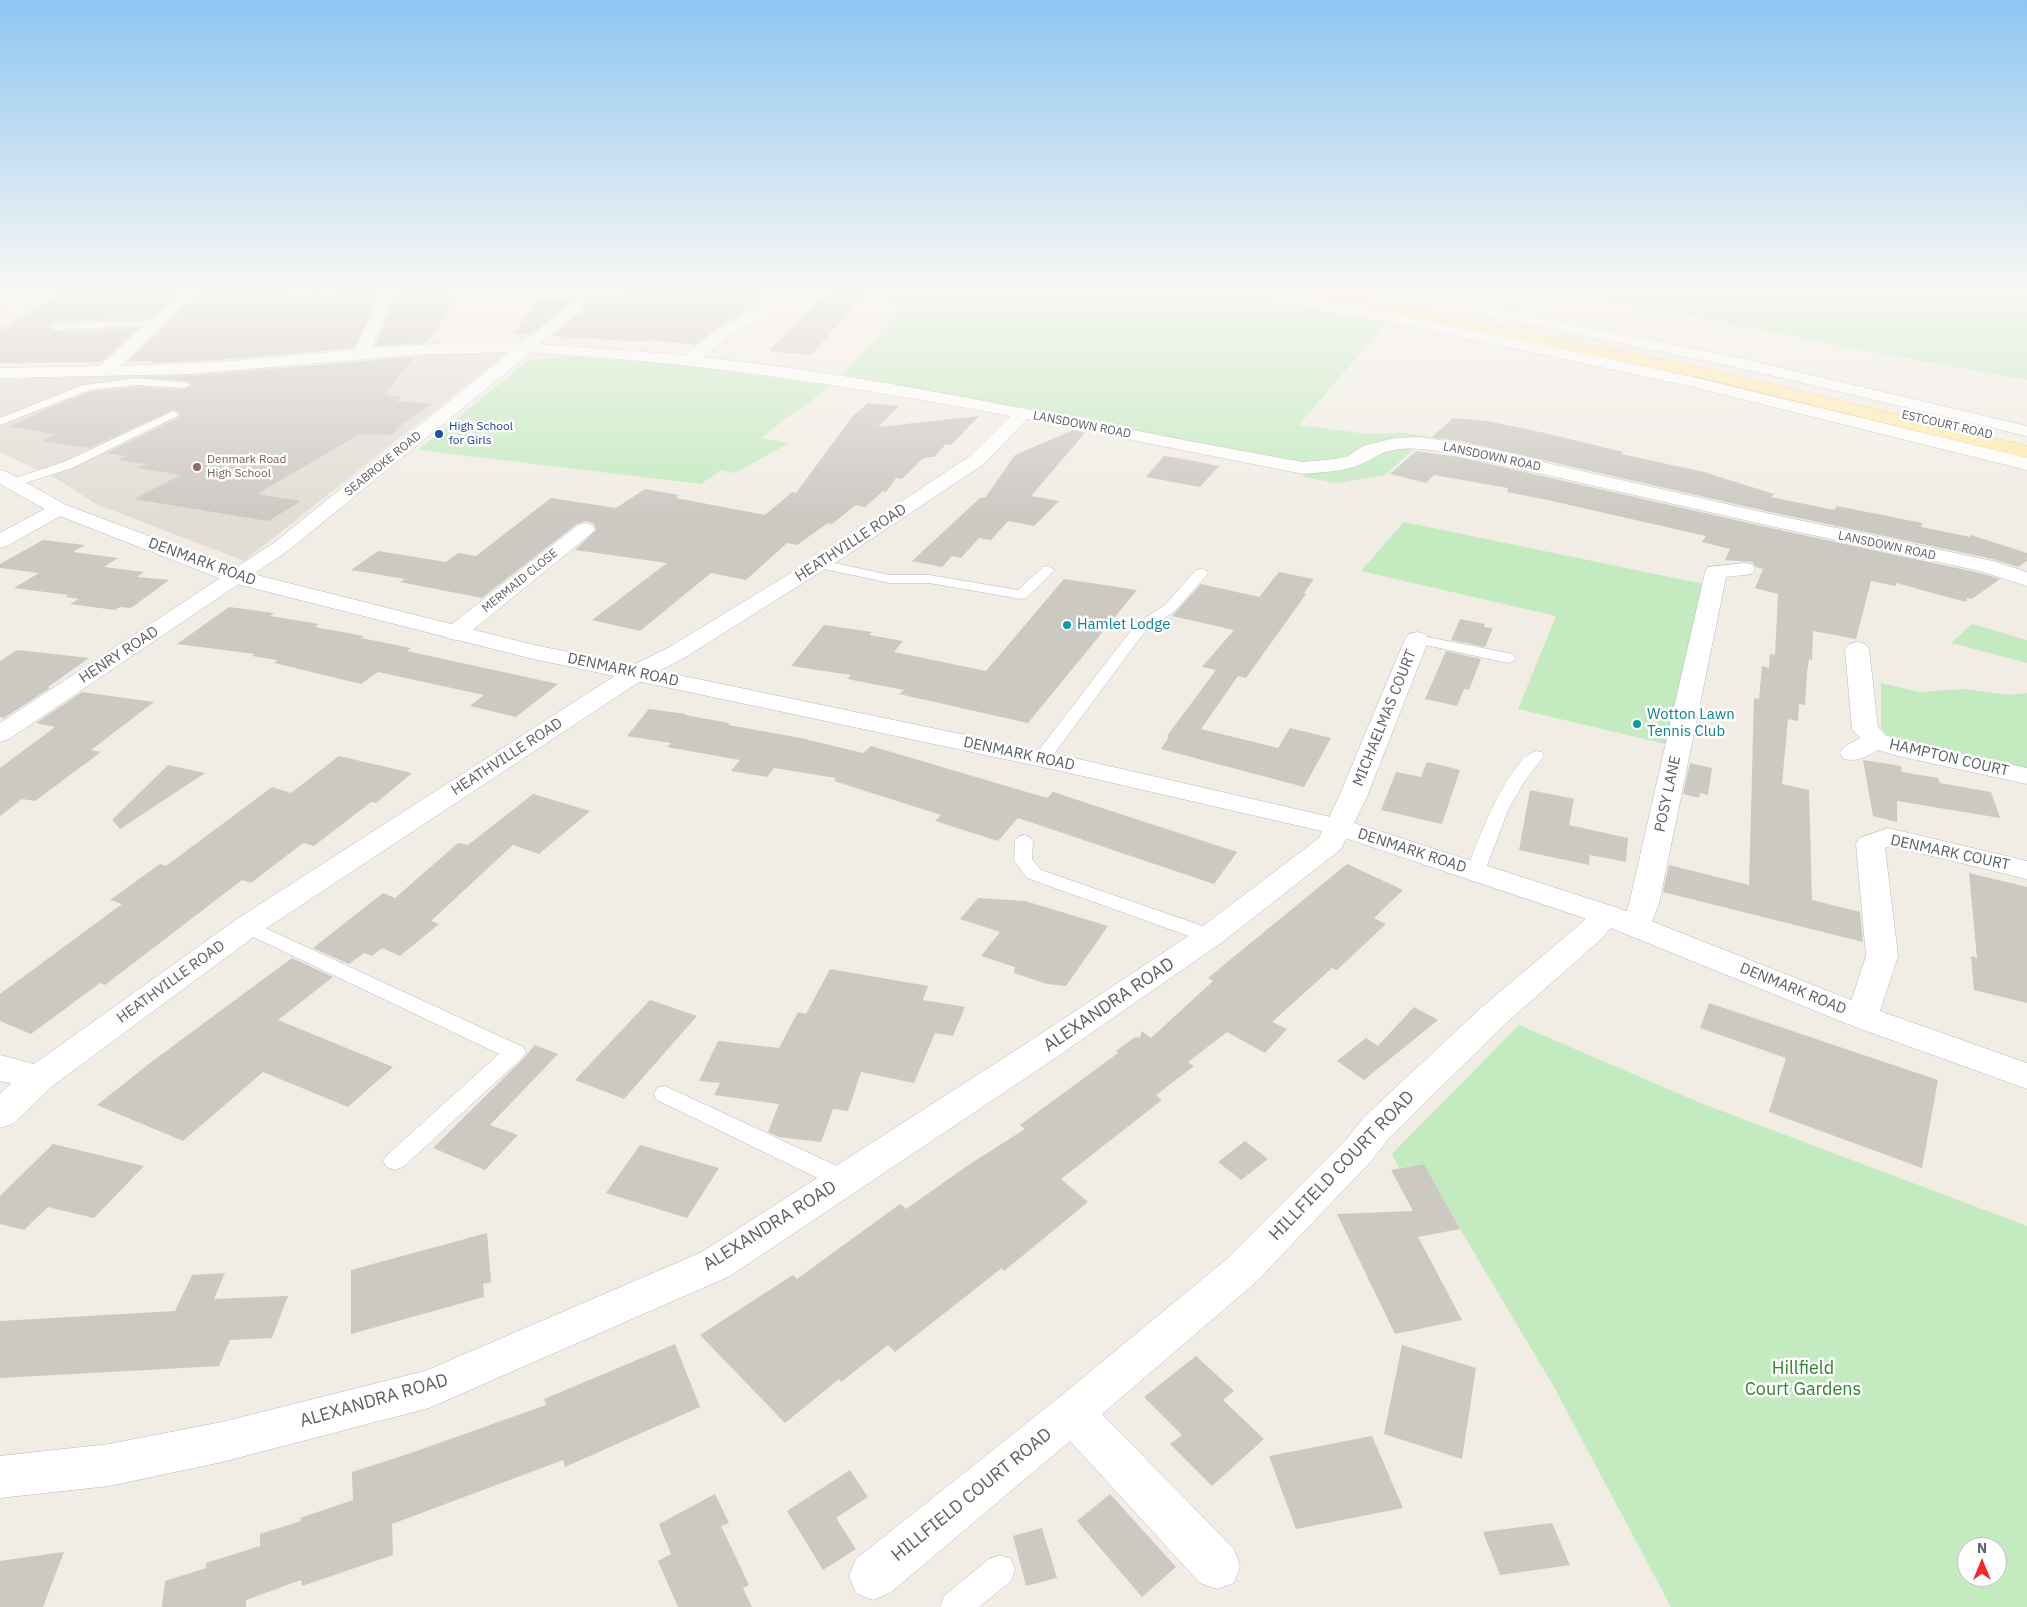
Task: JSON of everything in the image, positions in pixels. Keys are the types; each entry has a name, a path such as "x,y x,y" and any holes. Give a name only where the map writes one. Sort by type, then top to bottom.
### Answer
{"main road":[{"name":"ESTCOURT ROAD","path":"1671,367 2027,452"},
{"name":"ESTCOURT ROAD","path":"1704,367 2027,444"}],"street":[{"path":"105,371 109,367"},
{"name":"LANSDOWN ROAD","path":"0,373 214,367"},
{"name":"SEABROKE ROAD","path":"237,577 282,546 503,367"},
{"name":"LANSDOWN ROAD","path":"736,367 1023,413 1303,468 1336,465 1355,460 1370,450 1395,444 1421,443 1459,449 1784,523 1985,566 2027,579"},
{"name":"ESTCOURT ROAD","path":"1630,367 2027,464"},
{"name":"ESTCOURT ROAD","path":"1756,367 2027,432"},
{"name":"HEATHVILLE ROAD","path":"0,1116 39,1078 248,926 636,673 676,653 820,564 976,460 1023,413"},
{"name":"DENMARK ROAD","path":"6,480 58,509 237,577 529,651 1041,759 1338,827 1622,920 1862,1017 2027,1076"},
{"path":"0,542 58,509"},
{"name":"MERMAID CLOSE","path":"455,632 585,529"},
{"name":"POSY LANE","path":"1622,920 1644,904 1716,572 1744,569"},
{"name":"HENRY ROAD","path":"0,734 237,577"},
{"name":"MICHAELMAS COURT","path":"1338,827 1352,799 1416,639"},
{"name":"HAMPTON COURT","path":"1857,650 1865,729 1876,740 1898,748 2027,776"},
{"path":"1853,753 1876,740"},
{"name":"ALEXANDRA ROAD","path":"0,1477 119,1464 222,1442 429,1389 716,1264 1210,936 1331,843 1338,827"},
{"name":"DENMARK COURT","path":"1862,1017 1882,956 1870,844 1888,837 2027,870"},
{"name":"HILLFIELD COURT ROAD","path":"872,1576 1072,1413 1242,1270 1359,1150 1377,1127 1494,1015 1589,934 1622,920"},
{"path":"0,1068 39,1078"},
{"path":"1072,1413 1217,1566"}],"lane":[{"path":"0,422 87,387 102,383 162,381 185,385"},
{"path":"6,480 68,465 172,414"},
{"path":"820,564 890,579 928,579 1021,595 1048,570"},
{"path":"1041,759 1141,627 1170,608 1201,573"},
{"name":"MICHAELMAS COURT","path":"1416,639 1508,658"},
{"path":"1476,871 1495,821 1519,774 1536,756"},
{"path":"1024,841 1023,860 1034,874 1210,936"},
{"path":"248,926 515,1052 395,1161"},
{"path":"665,1094 844,1180"},
{"path":"955,1607 1000,1570"}],"shaded area":[{"name":"Denmark Road High School","path":"281,367 257,391 381,395 405,367 489,367 244,561 96,504 59,480 0,452 0,380"}],"green space":[{"path":"521,367 696,367 831,386 760,438 789,443 735,473 721,470 701,484 418,450"},
{"path":"850,367 1348,367 1299,425 1368,434 1406,433 1457,441 1459,449 1421,443 1385,475 1337,483 1303,477 1303,468 837,382"},
{"path":"1955,367 2027,367 2027,380"},
{"path":"1404,522 1713,586 1678,747 1518,709 1556,616 1361,571"},
{"path":"1972,624 2027,640 2027,663 1951,643"},
{"path":"1881,683 1919,692 1964,689 2008,695 2027,693 2027,768 1902,743 1892,739 1881,727"},
{"name":"Hillfield Court Gardens","path":"1519,1025 1698,1102 2027,1226 2027,1607 1671,1607 1554,1387 1460,1229 1424,1164 1399,1168 1392,1154"}],"building":[{"path":"297,367 406,367 384,395 402,396 396,401 430,404 391,435 360,434 257,494 301,501 268,521 134,499 180,475 137,468 146,464 118,460 126,456 107,453 178,418 181,414 174,409 89,448 42,441 56,434 10,427 49,408 90,392 136,387 185,390 192,386 189,381 144,377 191,376"},
{"path":"868,403 899,406 878,427 979,416 951,445 946,444 934,457 927,457 921,460 902,479 896,478 886,492 883,491 865,507 856,505 832,524 828,523 797,545 787,543 746,580 711,573 640,631 592,620 667,563 575,550 596,530 594,524 586,521 577,524 482,598 400,582 405,579 351,570 378,551 446,562 458,553 476,556 551,498 616,508 645,489 679,495 676,498 765,515 792,492 796,493 852,417"},
{"path":"1453,418 1488,421 1545,433 1623,452 1621,454 1704,472 1774,494 1771,497 1834,510 1837,506 1922,523 1921,527 1970,537 1971,535 2027,553 2027,561 2018,567 1993,559 1775,513 1459,441 1432,437"},
{"path":"1073,430 1085,433 1031,496 1059,501 1034,526 1008,521 991,540 979,538 961,558 952,556 942,567 912,561 981,497 985,498 1015,455"},
{"path":"1416,451 1459,457 2000,579 1972,599 1967,598 1966,602 1896,583 1896,586 1871,581 1856,639 1813,631 1812,660 1809,659 1805,705 1799,704 1798,721 1788,719 1782,784 1809,790 1812,900 1860,912 1863,942 1663,892 1669,865 1749,885 1754,698 1759,699 1762,666 1769,668 1770,654 1775,655 1778,594 1755,588 1763,569 1756,567 1752,562 1725,560 1730,549 1702,542 1706,536 1507,492 1508,488 1434,475 1426,483 1390,474"},
{"path":"1164,456 1219,466 1200,487 1146,477"},
{"path":"43,540 85,545 73,552 118,558 104,567 144,572 137,577 169,580 134,606 130,608 120,607 115,610 70,604 79,599 66,597 68,595 14,588 39,573 0,568 0,564"},
{"path":"1279,572 1314,579 1304,593 1306,594 1246,678 1238,676 1201,729 1278,748 1290,728 1331,738 1304,787 1161,749 1169,737 1167,736 1216,670 1202,667 1234,630 1172,616 1201,584 1259,597"},
{"name":"Hamlet Lodge","path":"1064,579 1137,590 1028,723 899,694 904,690 847,679 851,675 791,666 824,625 872,632 869,635 903,641 894,652 986,671"},
{"path":"229,607 274,613 270,616 319,624 315,627 364,636 361,638 411,648 407,651 558,684 516,717 470,706 484,695 378,672 361,684 274,663 278,660 252,656 255,654 177,644"},
{"path":"1460,619 1485,624 1484,627 1493,628 1485,647 1451,640"},
{"path":"17,650 89,658 48,687 50,688 4,718 0,717 0,661"},
{"path":"1446,651 1481,659 1469,690 1464,689 1457,706 1425,699"},
{"path":"82,692 154,702 91,750 101,752 35,801 22,799 0,816 0,768 55,727 36,723"},
{"path":"649,709 686,714 729,723 728,725 801,738 863,753 871,746 1047,798 1053,792 1237,852 1214,884 1018,818 998,841 935,821 941,815 834,781 836,778 774,768 767,777 731,771 740,760 667,747 671,743 627,736"},
{"path":"339,756 412,773 376,803 371,802 314,846 303,843 251,883 242,880 105,985 100,983 31,1034 0,1021 0,994 122,904 110,900 160,864 166,866 272,787 291,793"},
{"path":"1863,760 1901,766 1902,772 1938,778 1940,783 1991,792 2000,818 1897,801 1897,822 1873,816"},
{"path":"1427,762 1460,770 1442,824 1381,810 1396,772 1421,777"},
{"path":"1690,763 1712,768 1708,795 1700,793 1699,798 1683,794"},
{"path":"168,765 205,773 120,829 112,820"},
{"path":"1530,790 1574,799 1569,825 1628,838 1626,862 1590,855 1589,865 1519,850"},
{"path":"533,794 590,811 539,854 513,845 431,921 439,924 400,956 382,948 372,956 364,953 349,964 313,948 383,893 395,898 458,843 468,845"},
{"path":"1347,864 1403,890 1374,918 1386,924 1337,970 1332,968 1272,1022 1287,1029 1265,1053 1227,1032 1188,1062 1194,1066 1156,1095 1162,1100 1061,1179 1088,1202 1004,1271 1002,1268 895,1352 888,1345 841,1382 839,1379 785,1423 700,1335 793,1275 797,1279 900,1204 906,1209 967,1166 1025,1129 1020,1125 1118,1053 1116,1051 1135,1037 1140,1038 1142,1031 1151,1038 1213,981 1208,978"},
{"path":"1969,873 2027,887 2027,1003 1974,990 1971,956 1977,958"},
{"path":"978,898 1025,901 1108,926 1066,986 1047,984 1014,973 1015,967 981,956 1000,932 960,919"},
{"path":"292,958 333,977 278,1020 393,1067 348,1107 263,1072 183,1141 97,1105 154,1060"},
{"path":"830,969 928,986 923,1000 965,1007 953,1036 935,1033 914,1083 861,1072 848,1111 833,1109 821,1142 779,1137 768,1132 779,1104 714,1095 720,1083 699,1081 718,1041 779,1048 798,1012 806,1014"},
{"path":"650,1000 697,1016 624,1099 575,1080"},
{"path":"1709,1003 1938,1080 1922,1168 1769,1112 1786,1058 1700,1028"},
{"path":"1414,1007 1438,1020 1364,1080 1337,1061 1366,1038 1378,1046"},
{"path":"535,1045 558,1054 490,1125 518,1135 485,1170 433,1148 524,1058"},
{"path":"1245,1141 1268,1159 1241,1180 1218,1162"},
{"path":"53,1144 144,1166 94,1218 48,1207 24,1230 0,1224 0,1196"},
{"path":"640,1145 719,1168 687,1218 606,1193"},
{"path":"1424,1164 1460,1229 1418,1237 1462,1320 1395,1334 1337,1214 1413,1211 1391,1170"},
{"path":"487,1233 491,1282 483,1284 484,1297 351,1334 351,1270"},
{"path":"225,1273 214,1299 288,1296 272,1338 230,1340 219,1366 0,1378 0,1321 175,1311 192,1275"},
{"path":"675,1344 700,1407 565,1467 563,1460 392,1524 393,1555 302,1586 301,1580 246,1600 246,1607 162,1607 165,1581 206,1568 206,1563 260,1546 260,1534 301,1521 300,1518 353,1500 352,1472 546,1405 544,1399"},
{"path":"1402,1345 1476,1368 1462,1459 1384,1434"},
{"path":"1196,1356 1234,1391 1223,1400 1264,1439 1212,1486 1170,1444 1182,1435 1144,1397"},
{"path":"1372,1436 1403,1508 1296,1529 1269,1456"},
{"path":"850,1470 868,1497 836,1518 856,1549 823,1570 787,1511"},
{"path":"715,1494 729,1523 721,1526 749,1585 743,1588 752,1607 678,1607 658,1561 671,1554 659,1524"},
{"path":"1110,1494 1176,1567 1142,1597 1077,1521"},
{"path":"1552,1523 1570,1565 1500,1575 1483,1532"},
{"path":"1042,1528 1057,1578 1026,1586 1013,1536"},
{"path":"64,1552 43,1607 0,1607 0,1561"}],"place":[{"name":"High School for Girls","path":"439,434"},
{"name":"Denmark Road High School","path":"197,467"},
{"name":"Hamlet Lodge","path":"1067,625"},
{"name":"Wotton Lawn Tennis Club","path":"1637,724"}]}
